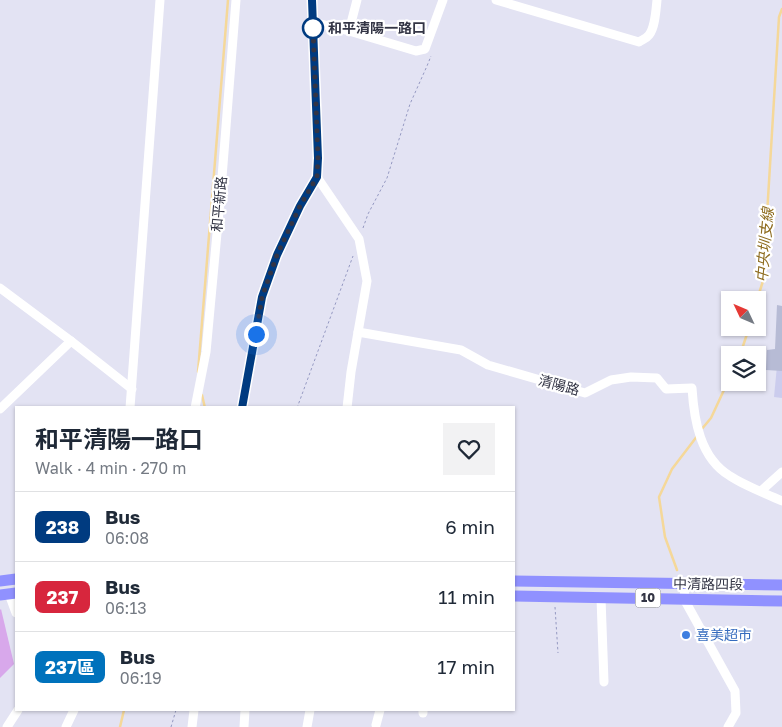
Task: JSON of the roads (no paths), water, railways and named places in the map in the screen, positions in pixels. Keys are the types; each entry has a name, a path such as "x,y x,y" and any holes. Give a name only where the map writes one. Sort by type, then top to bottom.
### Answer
{"main road":[{"path":"0,581 15,580"},
{"name":"中清路四段","path":"515,581 782,585"},
{"name":"中清路四段","path":"515,596 782,601"}],"street":[{"path":"130,406 160,0"},
{"name":"和平新路","path":"195,406 206,352 236,0"},
{"path":"242,406 262,297 277,255 300,206 317,177 318,158 312,0"},
{"path":"349,31 357,0"},
{"path":"313,22 416,51 424,49 442,0"},
{"path":"496,0 639,42 649,35 652,29 657,0"},
{"path":"317,177 359,239 367,281 347,406"},
{"path":"0,288 132,389"},
{"name":"清陽路","path":"358,332 461,350 488,365 585,393 611,380 631,377 657,378 666,389 692,388 694,410 701,442 715,464 729,476 782,501"},
{"path":"0,409 71,341"},
{"path":"761,491 782,472"},
{"path":"685,584 684,599 735,691 736,713 728,727"},
{"path":"8,594 15,611"},
{"path":"601,598 604,682"},
{"path":"7,727 17,711"},
{"path":"66,727 74,711"},
{"path":"192,727 194,711"},
{"path":"244,727 245,711"},
{"path":"307,727 310,711"},
{"path":"376,725 380,711"}],"waterway":[{"path":"198,372 228,0"},
{"name":"中央圳支線","path":"760,291 763,281 779,17 782,9"},
{"name":"中央圳支線","path":"743,346 746,336"},
{"name":"中央圳支線","path":"701,430 711,418 724,391"},
{"path":"202,395 205,406"},
{"name":"中央圳支線","path":"677,570 665,537 659,497 672,469 698,435"},
{"path":"120,727 124,711"}],"place":[{"name":"和平清陽一路口","path":"313,28"},
{"name":"喜美超市","path":"686,635"}]}
